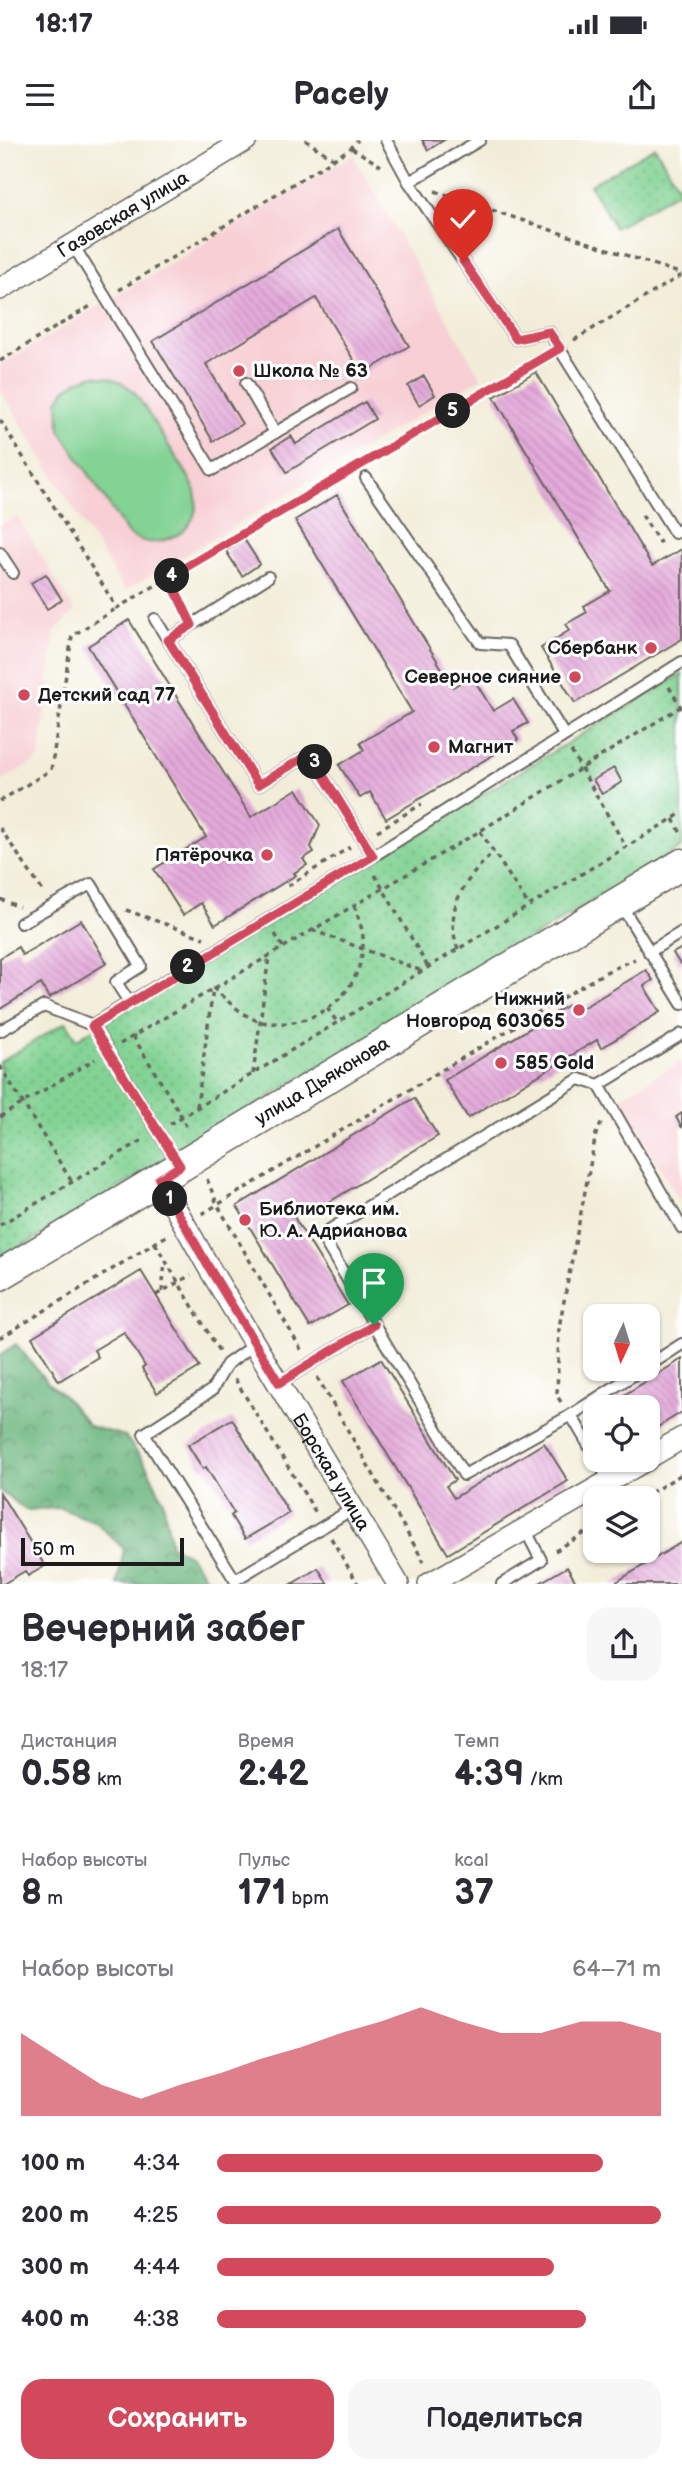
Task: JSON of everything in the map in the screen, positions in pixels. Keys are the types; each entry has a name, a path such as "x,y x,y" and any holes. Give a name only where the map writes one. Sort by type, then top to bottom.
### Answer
{"main road":[{"name":"улица Дьяконова","path":"0,1275 181,1173 682,864"}],"street":[{"name":"Газовская улица","path":"0,289 246,140"},
{"name":"Борская улица","path":"181,1173 185,1224 398,1584"},
{"path":"660,1451 682,1438"},
{"path":"432,1582 625,1472"}],"lane":[{"path":"386,140 409,182 516,339 549,332 675,533 682,529"},
{"path":"409,182 480,140"},
{"path":"73,245 212,470 351,388"},
{"path":"246,383 275,433"},
{"path":"366,478 480,643 509,645 564,736"},
{"path":"0,553 13,573"},
{"path":"168,640 268,577"},
{"path":"155,619 258,785 310,754 373,856"},
{"path":"92,1026 373,856 682,662"},
{"path":"21,923 91,884 141,966 116,982 129,1002"},
{"path":"619,902 682,1004"},
{"path":"649,952 682,932"},
{"path":"0,1031 44,1006 92,1026 181,1173"},
{"path":"599,1085 682,1034"},
{"path":"624,1381 571,1415 464,1475 321,1235 579,1079 599,1085 682,1228"},
{"path":"279,1383 374,1325"},
{"path":"255,1344 227,1364 212,1390 144,1434 235,1580 354,1508"},
{"path":"660,1358 682,1344"},
{"path":"571,1415 583,1436"},
{"path":"605,1472 610,1481"},
{"path":"502,1584 541,1560 526,1529"}],"path":[{"path":"305,140 334,159"},
{"path":"0,361 334,159 358,140"},
{"path":"409,182 682,275"},
{"path":"0,801 51,770 72,636 682,275"},
{"path":"0,420 117,608"},
{"path":"169,577 192,625"},
{"path":"0,1117 480,831 682,707 662,675"},
{"path":"580,769 626,847"},
{"path":"282,890 431,798"},
{"path":"0,1225 682,813"},
{"path":"673,818 682,835"},
{"path":"0,828 53,905"},
{"path":"480,831 529,906"},
{"path":"457,949 452,935 454,911 460,891 473,871 494,852"},
{"path":"382,888 428,967"},
{"path":"102,902 205,938"},
{"path":"213,988 234,1007 260,1022 307,1018 327,1009 352,986 363,949 363,933 354,905"},
{"path":"312,930 422,971"},
{"path":"0,1338 217,1204 604,973 649,952"},
{"path":"253,1074 269,956"},
{"path":"197,1108 213,988"},
{"path":"327,1009 337,1022"},
{"path":"133,1036 182,1117 188,1132"},
{"path":"0,1066 72,1182"},
{"path":"571,1415 557,1396 559,1327 596,1134 610,1104"},
{"path":"181,1173 217,1204 432,1582"},
{"path":"155,1243 358,1584"},
{"path":"162,1292 165,1259"},
{"path":"156,1295 208,1266"},
{"path":"660,1487 682,1474"},
{"path":"541,1560 583,1534"}],"shaded area":[{"name":"Школа № 63","path":"353,155 481,378 125,591 0,390 0,365"},
{"name":"Детский сад 77","path":"17,516 75,611 55,631 39,759 0,782 0,526"},
{"path":"682,1061 682,1205 619,1098"}],"green space":[{"path":"655,147 680,190 615,228 590,185"},
{"path":"94,375 117,380 136,394 189,477 195,492 195,512 185,530 179,534 150,542 128,534 60,430 58,401 65,390"},
{"path":"682,674 682,847 0,1260 0,1062 66,1022 77,1039"},
{"path":"16,1344 47,1382 64,1396 89,1426 125,1436 145,1463 163,1500 171,1545 189,1555 211,1584 117,1584 124,1549 96,1522 60,1508 26,1510 0,1491 0,1355"}],"building":[{"path":"422,140 444,140 428,150"},
{"path":"338,229 409,346 362,374 316,298 206,364 242,424 213,441 153,341"},
{"path":"536,372 652,566 682,549 682,639 575,703 541,648 570,630 566,624 587,612 584,606 610,591 494,397"},
{"path":"424,376 435,395 419,405 408,386"},
{"path":"365,402 375,419 287,472 272,448 291,436 296,444"},
{"path":"337,495 453,687 472,676 493,711 513,699 528,723 513,731 518,740 386,819 370,792 360,798 339,765 364,750 360,743 412,712 295,520"},
{"path":"244,539 260,564 242,576 226,551"},
{"path":"46,574 62,600 47,609 31,583"},
{"path":"129,620 251,817 297,789 320,825 311,847 314,852 303,859 307,865 294,873 296,875 215,925 201,903 183,915 154,869 206,837 88,646"},
{"path":"614,768 622,782 602,794 593,780"},
{"path":"81,920 107,963 49,998 41,984 0,1009 0,958 18,947 22,955"},
{"path":"682,948 682,963 680,964 673,953"},
{"path":"646,970 653,980 644,986 660,1012 601,1048 597,1040 468,1118 445,1080 573,1002 579,1010"},
{"path":"414,1098 438,1136 311,1213 308,1209 294,1217 348,1305 310,1327 237,1206"},
{"path":"682,1113 682,1128 676,1117"},
{"path":"141,1271 200,1367 157,1393 142,1369 145,1366 124,1332 94,1350 98,1357 59,1381 32,1337"},
{"path":"381,1359 455,1480 446,1486 454,1498 544,1443 568,1481 448,1554 343,1381"},
{"path":"682,1359 682,1412 660,1426 660,1395 624,1395 647,1381 660,1381 660,1373"},
{"path":"232,1419 289,1513 245,1539 231,1516 234,1513 206,1467 203,1469 188,1445"},
{"path":"0,1493 45,1566 28,1576 25,1571 3,1584 0,1584"},
{"path":"682,1542 682,1584 613,1584 648,1563 660,1563 660,1555"},
{"path":"567,1567 577,1584 538,1584"},
{"path":"318,1568 328,1584 292,1584"}],"place":[{"name":"Школа № 63","path":"239,371"},
{"name":"Сбербанк","path":"651,648"},
{"name":"Северное сияние","path":"575,677"},
{"name":"Детский сад 77","path":"24,695"},
{"name":"Магнит","path":"434,747"},
{"name":"Пятёрочка","path":"267,855"},
{"name":"Нижний Новгород 603065","path":"579,1010"},
{"name":"585 Gold","path":"501,1063"},
{"name":"Библиотека им. Ю. А. Адрианова","path":"245,1220"}],"route":[{"path":"374,1325 279,1383 159,1179 180,1166 92,1026 373,856 310,754 258,785 168,640 192,625 169,577 560,348 549,332 516,339 463,261"}]}
